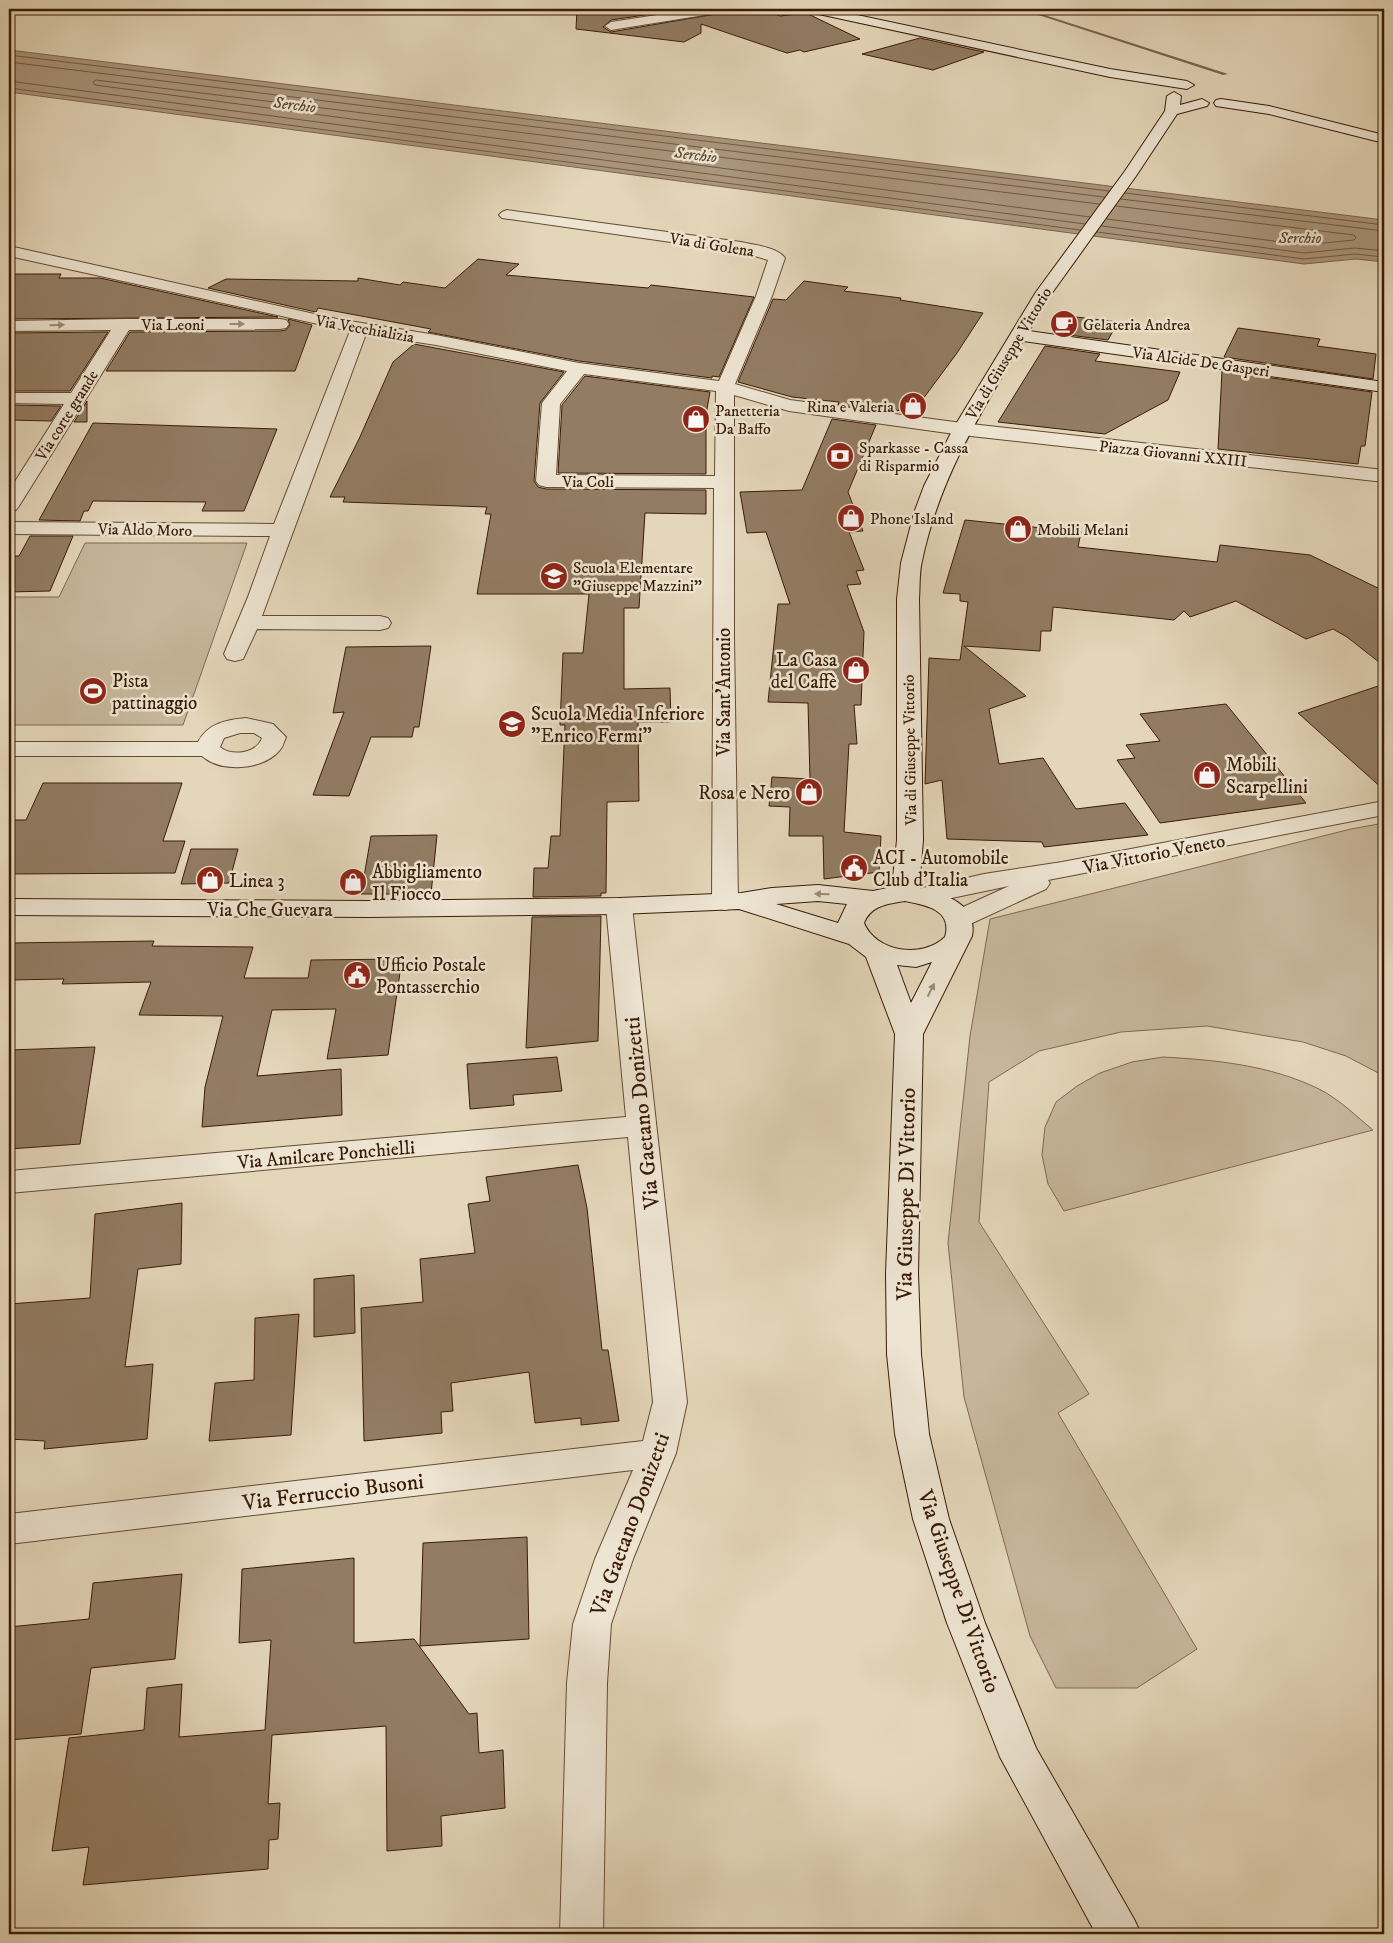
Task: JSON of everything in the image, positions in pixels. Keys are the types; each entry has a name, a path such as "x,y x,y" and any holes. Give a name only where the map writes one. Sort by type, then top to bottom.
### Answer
{"street":[{"path":"611,26 717,9"},
{"path":"814,9 1110,73 1187,85"},
{"path":"1110,73 1173,94 1182,100 1269,110 1384,139"},
{"path":"1202,84 1176,88 1173,94 1172,111 1202,103"},
{"path":"1220,103 1232,100 1234,93 1269,110"},
{"name":"Via di Giuseppe Vittorio","path":"914,894 910,840 908,599 912,563 921,522 934,486 962,429 1044,292 1131,173 1172,111"},
{"name":"Via di Golena","path":"507,215 741,247 777,258 764,296 725,388"},
{"name":"Via Vecchializia","path":"9,251 337,324 579,368 725,388"},
{"name":"Via corte grande","path":"9,506 124,324"},
{"name":"Via Leoni","path":"9,326 337,324"},
{"path":"235,654 259,597 282,530 360,327"},
{"name":"Via Alcide De Gasperi","path":"1019,335 1384,386"},
{"name":"Via Coli","path":"579,368 551,403 546,481 723,482"},
{"name":"Piazza Giovanni XXIII","path":"725,388 789,405 962,429 1384,476"},
{"name":"Via Sant'Antonio","path":"725,388 723,482 733,902"},
{"path":"9,398 76,399"},
{"name":"Via Aldo Moro","path":"9,528 282,530"},
{"path":"249,622 380,623"},
{"path":"9,749 208,749"},
{"name":"Via Vittorio Veneto","path":"914,894 1062,870 1384,808"},
{"path":"909,1034 958,930 951,910 940,901 914,894 887,894 871,898 859,906 852,916 850,927 856,938 865,947 879,954 897,958 916,959 934,956 948,949 958,930 1062,870"},
{"name":"Via Che Guevara","path":"9,907 368,909 619,906 733,902 772,896 818,893 871,898"},
{"name":"Via Che Guevara","path":"733,902 856,938"},
{"name":"Via Gaetano Donizetti","path":"580,1934 587,1683 592,1624 614,1559 658,1454 670,1402 619,906"},
{"name":"Via Giuseppe Di Vittorio","path":"879,954 909,1034 902,1274 904,1354 912,1434 931,1519 966,1623 1020,1757 1119,1934"},
{"name":"Via Amilcare Ponchielli","path":"9,1182 642,1126"},
{"name":"Via Ferruccio Busoni","path":"9,1529 658,1454"}],"shaded area":[{"path":"85,543 247,543 183,725 9,725 9,597 59,597"},
{"path":"1384,823 1384,1076 1346,1056 1303,1042 1207,1026 1121,1032 1039,1051 989,1082 979,1222 1089,1394 1058,1413 1197,1649 1137,1688 1056,1688 1030,1636 964,1397 948,1243 970,1036 990,919 1351,829"},
{"path":"1163,1057 1223,1062 1281,1074 1319,1089 1347,1108 1373,1130 1064,1211 1048,1184 1042,1155 1045,1127 1056,1102 1077,1086 1100,1073 1132,1062"}],"water":[{"name":"Serchio","path":"9,50 1384,220 1384,262 1356,259 1304,264 9,92"}],"building":[{"path":"577,9 685,9 611,20 603,27 611,32 745,9 762,9 780,16 806,13 860,39 804,52 800,50 787,53 701,24 701,33 684,42 576,29"},
{"path":"920,38 984,52 933,70 862,54"},
{"path":"478,259 519,264 506,275 648,288 651,285 754,297 719,377 712,376 712,378 579,361 428,332 431,329 318,308 316,312 208,288 226,279 358,281 358,278 400,285 403,282 445,288"},
{"path":"9,274 61,274 59,278 100,278 278,317 9,319"},
{"path":"804,281 848,287 844,291 901,298 900,300 983,313 957,353 917,407 904,411 838,405 839,402 792,397 738,382 773,299 786,300"},
{"path":"1064,315 1118,322 1108,340 1053,333"},
{"path":"288,319 312,325 295,371 106,371 130,332 280,331 286,330 290,325"},
{"path":"1238,328 1320,339 1317,346 1376,354 1373,379 1224,357"},
{"path":"108,332 70,391 9,391 9,333"},
{"path":"414,344 564,372 540,403 534,481 538,487 546,489 706,490 706,514 645,513 639,608 624,608 624,689 670,688 671,722 638,722 639,801 607,802 606,893 601,893 601,896 533,897 534,868 548,868 551,836 560,836 565,725 560,725 563,653 583,653 589,594 477,594 491,514 485,514 487,507 343,502 345,497 330,497 359,439 393,362"},
{"path":"1045,346 1100,354 1095,361 1180,372 1168,400 1105,434 998,422"},
{"path":"1222,371 1372,392 1365,446 1361,446 1358,464 1218,449"},
{"path":"585,376 710,392 706,415 706,474 558,473 562,405"},
{"path":"87,401 87,422 74,422"},
{"path":"9,405 61,406 51,421 9,420"},
{"path":"832,419 876,425 848,492 863,531 849,532 864,570 856,571 861,584 847,585 864,632 861,705 854,705 857,744 849,744 844,832 881,836 879,872 824,879 823,836 789,836 790,807 769,806 772,777 810,779 808,703 768,702 778,604 790,604 766,532 747,533 740,492 802,490"},
{"path":"93,423 277,429 244,511 202,511 206,502 93,501 88,511 84,511 80,521 39,520"},
{"path":"965,520 1081,532 1078,547 1217,562 1220,545 1310,555 1384,591 1384,666 1347,637 1333,629 1306,639 1236,601 1190,617 1184,611 1174,620 1053,607 1051,631 1041,631 1040,651 964,646 1026,696 989,709 999,764 1043,758 1076,809 1125,803 1148,835 1044,847 1042,842 947,839 942,780 925,784 929,658 960,660 968,602 960,601 960,594 943,593"},
{"path":"30,536 73,536 50,591 9,592 9,556 19,556"},
{"path":"431,646 419,727 414,727 412,737 371,737 349,796 313,795 344,712 333,713 346,647"},
{"path":"1384,684 1384,790 1298,713"},
{"path":"1226,704 1306,803 1160,823 1117,760 1135,758 1126,745 1160,741 1140,714"},
{"path":"43,783 182,783 163,841 185,841 175,873 9,874 9,820 26,820"},
{"path":"437,835 431,894 361,894 371,836"},
{"path":"191,849 238,849 229,883 181,884"},
{"path":"601,916 598,1041 526,1048 532,917"},
{"path":"154,941 152,946 253,947 244,978 308,978 311,960 402,959 388,1055 327,1059 336,1009 272,1010 257,1076 341,1069 342,1115 202,1127 205,1087 223,1016 139,1015 151,982 62,984 64,979 9,980 9,943"},
{"path":"95,1047 80,1144 9,1149 9,1050"},
{"path":"557,1057 562,1091 513,1095 514,1105 470,1109 467,1064"},
{"path":"578,1165 587,1208 602,1350 608,1350 619,1421 581,1425 581,1418 535,1423 529,1372 451,1383 453,1411 441,1412 442,1433 364,1441 361,1308 423,1302 420,1259 475,1253 468,1204 490,1201 486,1177"},
{"path":"182,1203 181,1264 138,1269 125,1367 153,1364 147,1439 44,1449 45,1441 9,1439 9,1304 90,1298 95,1214"},
{"path":"354,1275 355,1333 314,1337 314,1279"},
{"path":"299,1314 291,1435 209,1441 215,1383 254,1380 255,1318"},
{"path":"527,1537 529,1639 420,1646 423,1543"},
{"path":"354,1558 354,1643 414,1639 469,1714 477,1713 479,1753 503,1750 505,1808 441,1816 442,1846 387,1851 386,1726 272,1735 268,1804 280,1803 278,1839 269,1840 268,1869 83,1885 89,1847 52,1851 69,1738 144,1730 147,1688 182,1684 179,1737 265,1730 271,1640 239,1643 242,1569"},
{"path":"182,1574 175,1659 91,1668 81,1734 9,1740 9,1627 89,1619 93,1583"}],"waterway":[{"path":"1022,9 1225,74"}],"place":[{"name":"Gelateria Andrea","path":"1064,324"},
{"name":"Rina e Valeria","path":"913,406"},
{"name":"Panetteria Da Baffo","path":"696,419"},
{"name":"Sparkasse - Cassa di Risparmio","path":"840,456"},
{"name":"Phone Island","path":"851,518"},
{"name":"Mobili Melani","path":"1018,529"},
{"name":"Scuola Elementare \"Giuseppe Mazzini\"","path":"554,576"},
{"name":"La Casa del Caffè","path":"856,670"},
{"name":"Pista pattinaggio","path":"93,691"},
{"name":"Scuola Media Inferiore \"Enrico Fermi\"","path":"512,724"},
{"name":"Mobili Scarpellini","path":"1207,775"},
{"name":"Rosa e Nero","path":"809,792"},
{"name":"ACI - Automobile Club d'Italia","path":"854,868"},
{"name":"Linea 3","path":"210,880"},
{"name":"Abbigliamento Il Fiocco","path":"353,882"},
{"name":"Ufficio Postale Pontasserchio","path":"357,975"}]}
